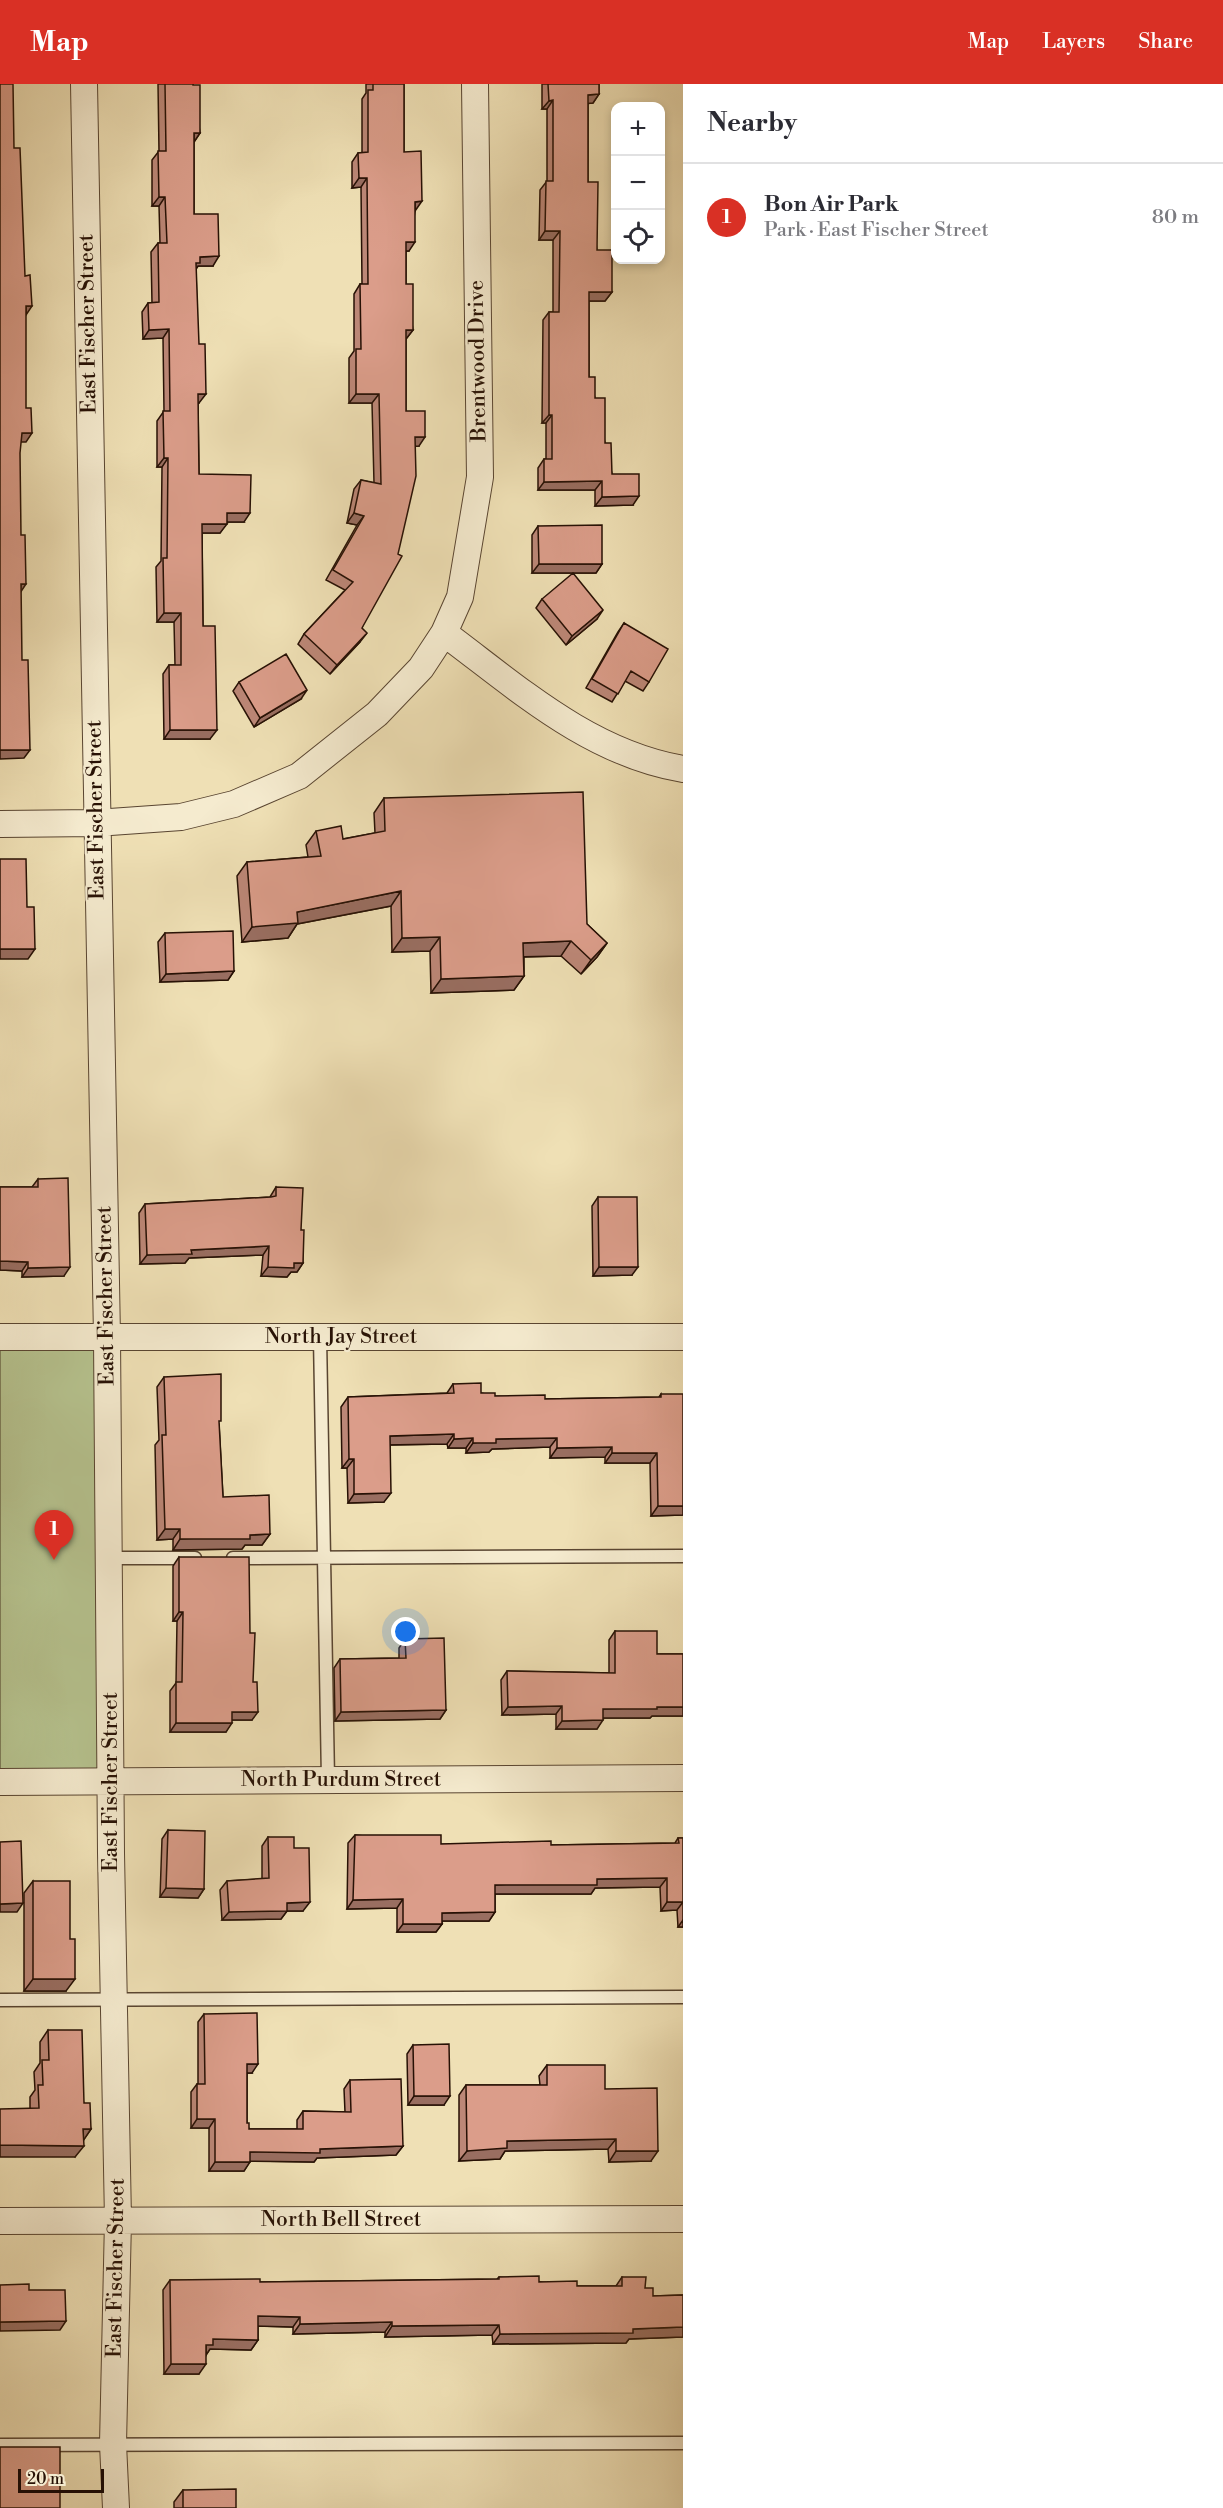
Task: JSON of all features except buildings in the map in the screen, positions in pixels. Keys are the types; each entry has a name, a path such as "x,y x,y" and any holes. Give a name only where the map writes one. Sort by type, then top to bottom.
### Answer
{"street":[{"name":"East Fischer Street","path":"84,84 107,1337 118,2220 113,2444 116,2508"},
{"name":"Brentwood Drive","path":"0,824 96,823 181,817 234,804 299,776 377,714 421,668 444,633 460,597 480,477 475,84"},
{"path":"444,633 567,725 649,763 683,769"},
{"name":"North Jay Street","path":"0,1337 683,1337"},
{"name":"North Purdum Street","path":"0,1782 683,1778"},
{"name":"North Bell Street","path":"0,2221 683,2219"}],"lane":[{"path":"320,1337 328,1779"},
{"path":"109,1558 683,1556"},
{"path":"0,2000 683,1997"},
{"path":"0,2445 683,2443"}],"green space":[{"path":"0,1337 107,1337 111,1782 0,1782"}],"place":[{"name":"Bon Air Park","path":"54,1560"}]}
